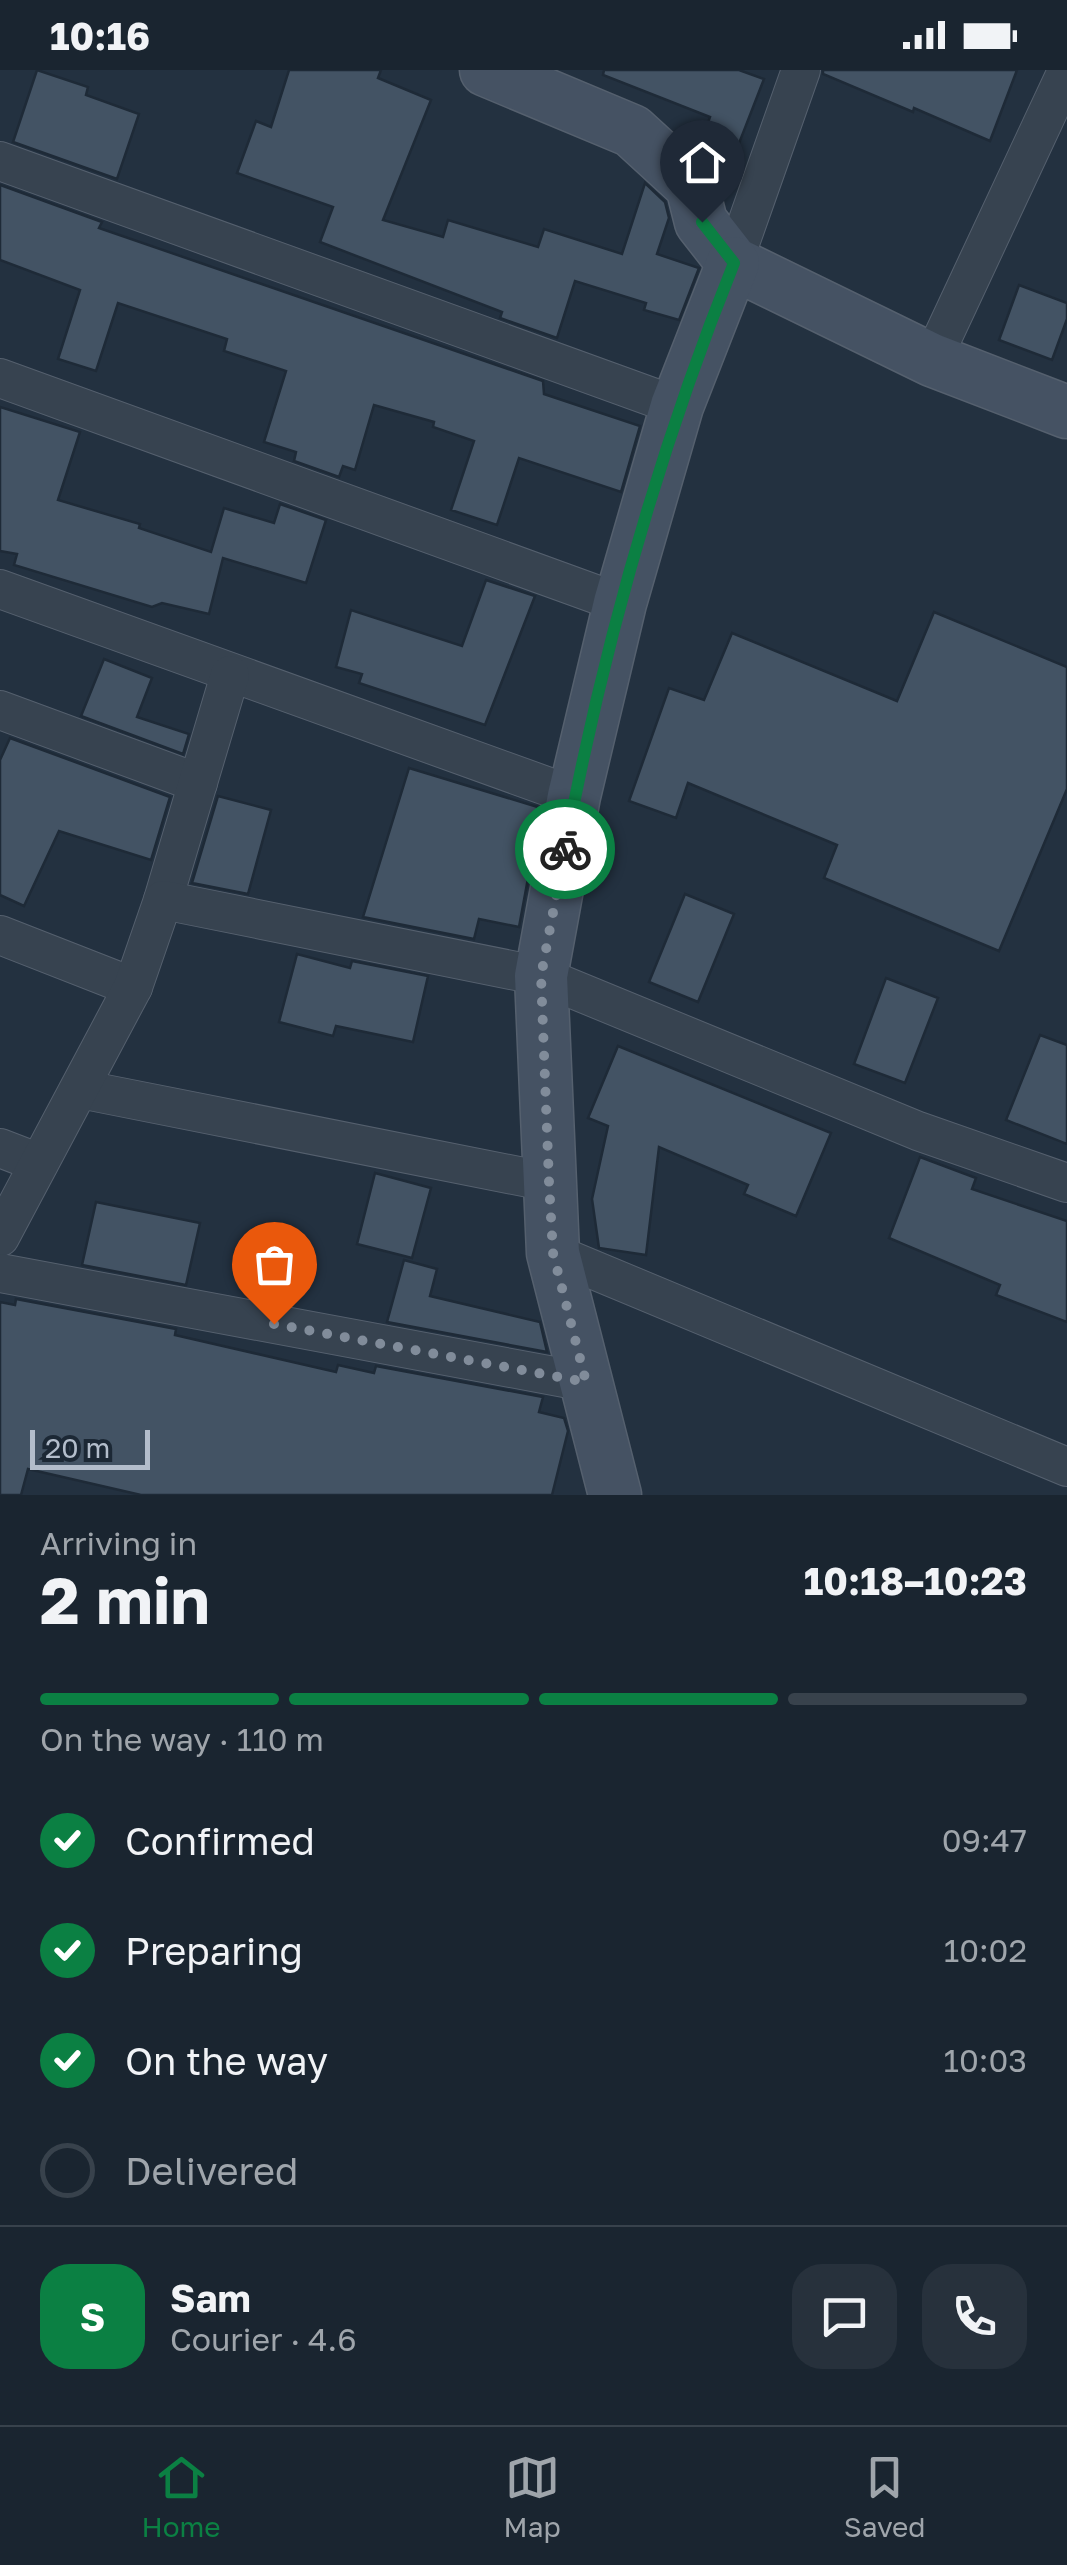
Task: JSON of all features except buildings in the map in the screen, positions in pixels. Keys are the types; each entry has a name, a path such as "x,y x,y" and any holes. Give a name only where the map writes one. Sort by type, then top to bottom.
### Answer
{"street":[{"path":"486,70 632,131 692,186 702,222 734,263 932,360 1067,412"},
{"path":"616,1495 553,1253 541,976 574,796 620,602 677,406 734,263 801,70"},
{"path":"932,360 1058,114 1067,71"},
{"path":"0,161 677,406"},
{"path":"0,378 620,602"},
{"path":"0,589 574,796"},
{"path":"0,1237 134,988 230,675"},
{"path":"0,710 198,783"},
{"path":"163,900 541,976 918,1130 1067,1183"},
{"path":"0,935 134,988"},
{"path":"80,1088 549,1182"},
{"path":"0,1148 40,1163"},
{"path":"553,1253 1067,1467"},
{"path":"0,1273 586,1382"}],"way so far":[{"path":"274,1324 586,1382 553,1253 549,1182 541,976 565,849"}],"route":[{"path":"565,849 620,602 677,406 734,263 702,222"}]}
